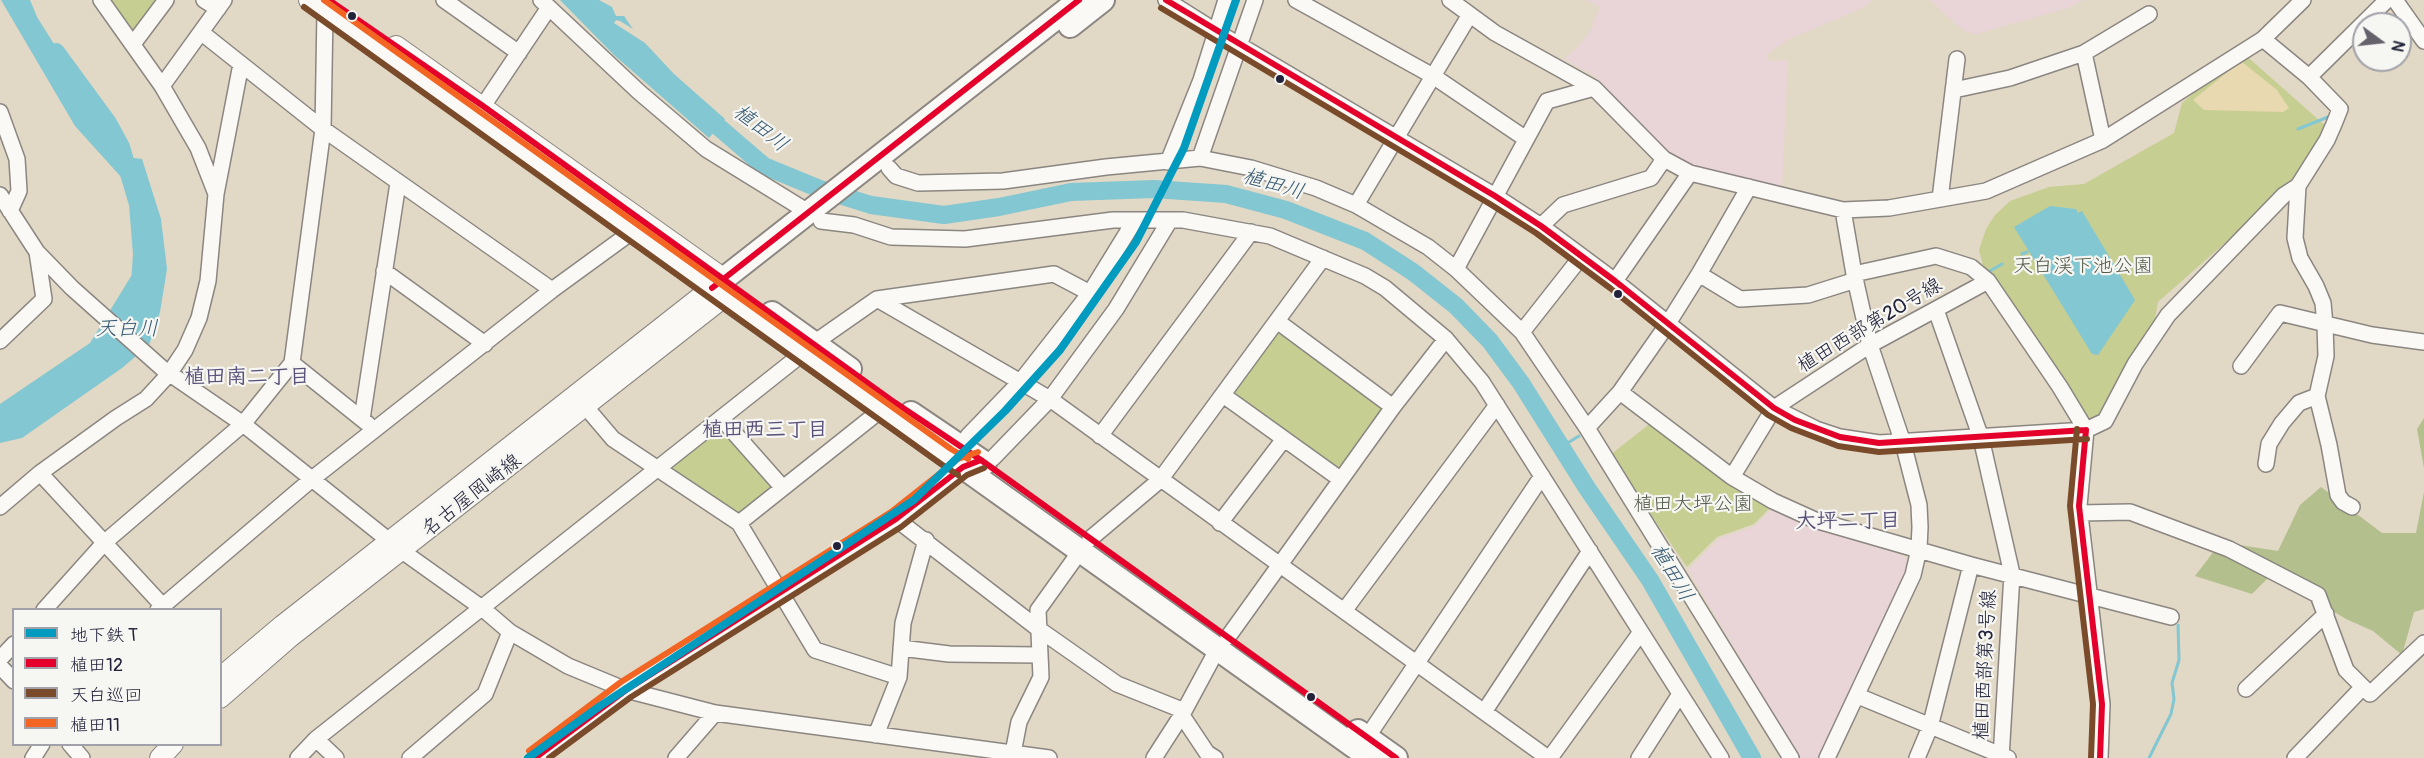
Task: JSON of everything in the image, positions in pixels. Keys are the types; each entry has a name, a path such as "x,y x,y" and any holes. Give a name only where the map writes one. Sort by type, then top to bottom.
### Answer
{"highway":[{"path":"877,171 1079,0"},
{"path":"1103,0 821,211 724,288 808,349 970,459 1085,545 1223,643 1363,751 1396,758"},
{"path":"808,349 881,410 970,459"}],"main road":[{"path":"309,0 327,6 483,106 724,288"},
{"path":"327,6 633,231 724,288"},
{"name":"名古屋岡崎線","path":"222,676 585,406 724,288"},
{"name":"名古屋岡崎線","path":"222,696 396,546 724,288"},
{"path":"145,758 154,746"},
{"path":"160,758 171,746"}],"street":[{"path":"101,0 162,86 198,148 216,194"},
{"path":"133,44 166,0"},
{"path":"162,86 221,5 204,0"},
{"path":"444,0 519,53"},
{"path":"1166,0 1216,32 1495,196 1541,226 1615,281 1667,325 1774,408 1816,429 1840,437 1879,443 2086,430 2105,421 2135,364 2168,315 2284,195 2301,182 2327,141 2340,109 2309,77 2263,39"},
{"path":"1168,162 1201,80 1226,0"},
{"path":"1200,159 1255,0"},
{"path":"1296,0 1433,76 1526,139"},
{"path":"1450,0 1495,33 1594,88 1664,159 1690,173 1843,210 1889,208 1986,191 2103,140 2263,39 2303,0"},
{"path":"2309,77 2386,0"},
{"path":"2395,0 2424,41"},
{"path":"483,106 519,53 544,5 639,92 706,149 821,211 854,225 891,237 965,238 1113,220 1184,220 1270,236 1365,276 1385,288 1446,339 1482,382 1721,758"},
{"path":"45,608 105,542 243,424 292,363 323,129 327,6"},
{"path":"1954,90 2010,78 2084,53 2149,14"},
{"path":"1356,205 1469,16"},
{"path":"202,33 323,129 552,290"},
{"path":"2084,53 2103,140"},
{"path":"1940,199 1957,59"},
{"path":"0,507 40,473 146,399 185,350 199,318 208,281 216,194 241,64"},
{"path":"1456,269 1546,101 1594,88"},
{"path":"0,112 17,159 19,191 10,211"},
{"path":"877,171 918,183 992,182 1106,167 1200,159 1251,168 1281,177 1356,205 1402,230 1456,269 1522,332 1587,428 1791,758"},
{"path":"1541,226 1563,205 1651,178 1664,159"},
{"path":"1615,281 1690,173"},
{"path":"2301,182 2295,238 2300,258 2323,303 2325,325 2325,356 2317,396 2338,495 2343,502 2352,507"},
{"path":"362,419 398,183"},
{"path":"1587,428 1620,393 1667,325 1749,187"},
{"path":"0,195 38,252 72,288 166,372 243,424 396,546 482,608 510,632 568,666 626,690 715,713 1049,758"},
{"path":"1827,758 1913,575 1919,549 1918,505 1903,443 1870,345 1843,210"},
{"path":"970,459 968,436 1020,381 1090,293 1135,220"},
{"path":"535,758 626,690 896,519 970,459 993,458 1050,399 1116,309 1170,220"},
{"path":"40,473 105,542 160,607 312,479 552,290 633,231"},
{"path":"1100,436 1251,232"},
{"path":"0,341 44,299 38,252"},
{"path":"1522,332 1581,256"},
{"path":"1699,274 1740,299 1808,295 1855,277 1936,256 1971,267 1988,281 2060,387 2086,430 2080,513 2102,704 2100,758"},
{"path":"1013,753 1019,722 1041,676 1039,655 1041,630 1038,610 1085,545 1160,480 1323,258"},
{"path":"384,271 485,344"},
{"path":"298,758 316,739 808,349 876,299 1054,274 1090,293"},
{"name":"植田西部第20号線","path":"1774,408 1870,345 1988,281"},
{"path":"876,299 1050,399 1549,758 1641,632"},
{"name":"植田西部第3号線","path":"1936,310 1981,438 2012,574 2004,757"},
{"path":"2241,366 2280,313 2325,325 2424,342"},
{"path":"1277,321 1393,407"},
{"path":"1154,758 1223,643 1340,479 1446,339"},
{"path":"292,363 375,429"},
{"path":"1620,393 1732,477 1773,501 1815,520 2171,617"},
{"path":"1223,395 1340,479"},
{"path":"2266,464 2269,444 2283,423 2299,403 2317,396"},
{"path":"1344,611 1497,405"},
{"path":"585,406 613,439 660,468 739,523 815,650 899,677"},
{"path":"1732,477 1774,408"},
{"path":"739,523 881,410"},
{"path":"722,419 783,488"},
{"path":"1220,522 1284,439"},
{"path":"1363,751 1417,664 1542,476"},
{"path":"2080,513 2130,512 2229,549 2318,595 2346,670 2370,694 2424,643"},
{"path":"896,519 1041,630 1117,684 1177,708 1183,713 1206,753 1215,758"},
{"path":"876,735 899,677 903,623 926,540"},
{"path":"1484,712 1590,551"},
{"path":"1917,758 1930,727 1971,564"},
{"path":"2246,689 2326,614"},
{"path":"410,758 485,694 510,632"},
{"path":"0,659 12,646"},
{"path":"902,648 949,654 1039,655"},
{"path":"0,666 12,679"},
{"path":"2295,758 2362,688"},
{"path":"1639,758 1680,694"},
{"path":"1858,696 2004,757"},
{"path":"676,758 715,713"},
{"path":"316,739 336,758"},
{"path":"72,746 82,758"}],"shaded area":[{"path":"1586,0 1873,0 1862,8 1790,39 1768,53 1768,61 1788,60 1782,188 1706,172 1683,162 1660,148 1596,77 1564,59 1590,32 1600,7"},
{"path":"1930,0 2083,0 2068,8 1977,34 1959,27"},
{"path":"1773,507 1814,528 1904,556 1908,562 1903,589 1820,758 1800,758 1688,570 1720,538 1754,527"}],"green space":[{"path":"107,0 160,0 135,31 130,32"},
{"name":"天白渓下池公園","path":"2242,52 2328,128 2302,175 2158,302 2153,329 2103,415 2096,421 2087,419 1983,265 1979,250 1986,229 1995,215 2010,201 2049,187 2084,184 2174,133 2182,103"},
{"path":"1280,329 1386,407 1338,472 1228,395"},
{"path":"2424,418 2424,468 2417,429"},
{"name":"植田大坪公園","path":"1652,422 1772,506 1754,524 1717,537 1687,567 1610,455"},
{"path":"722,425 777,488 742,516 674,471 673,465"},
{"path":"2321,487 2382,533 2416,533 2424,492 2424,609 2414,612 2402,655 2373,631 2346,619 2272,574 2252,594 2195,576 2221,542 2278,551 2300,505"}],"sand":[{"path":"2241,61 2277,90 2289,108 2283,112 2204,110 2193,100"}],"water":[{"name":"天白川","path":"1,0 30,0 37,17 125,157 142,159 161,219 167,269 160,312 149,345 122,368 22,438 0,443 0,404 90,343 146,252 148,230 137,201 122,178 75,126"},
{"path":"560,0 599,0 612,7 616,16 624,16 633,29 620,21 616,20 614,23 645,43 674,74 725,119 709,138 614,55"},
{"path":"2050,206 2076,209 2078,213 2082,211 2135,300 2098,355 2092,354 2014,227"}],"waterway":[{"name":"天白川","path":"56,52 108,123 121,147 138,204 142,254 140,283"},
{"name":"植田川","path":"700,111 764,166 820,189 871,205 944,215 999,207 1071,192 1154,189 1226,194 1286,210 1365,241 1413,272 1456,306 1490,341 1521,383 1587,488 1650,580 1752,758"},
{"path":"2298,129 2328,117"},
{"path":"2022,254 2027,252"},
{"path":"1988,272 2002,264"},
{"path":"1561,447 1579,436"},
{"path":"2149,758 2171,714 2174,699 2172,683 2179,660 2178,625"}],"metro line":[{"name":"T","path":"528,758 600,706 914,500 1005,411 1060,350 1136,242 1184,148 1236,0"}],"transit line":[{"name":"植田11","path":"324,0 968,459"},
{"name":"植田12","path":"329,0 483,106 891,400 981,460 1396,758"},
{"name":"植田12","path":"712,288 1079,0"},
{"name":"植田12","path":"1166,0 1495,196 1541,226 1615,281 1774,408 1795,420 1840,437 1879,443 2086,430"},
{"name":"天白巡回","path":"304,7 958,475"},
{"name":"天白巡回","path":"1161,8 1536,233 1610,288 1768,415 1791,428 1838,446 1879,452 2087,439"},
{"name":"天白巡回","path":"2077,429 2070,506 2093,704 2091,758"},
{"name":"植田12","path":"2086,430 2079,506 2102,704 2100,758"},
{"name":"植田11","path":"529,751 621,682 891,512 958,459 978,452"},
{"name":"植田12","path":"535,758 626,690 896,519 963,467 981,460"},
{"name":"天白巡回","path":"549,758 631,697 901,527 967,475 984,468"}],"district":[{"name":"植田南二丁目","path":"247,378"},
{"name":"植田西三丁目","path":"765,431"},
{"name":"大坪二丁目","path":"1848,522"}]}
